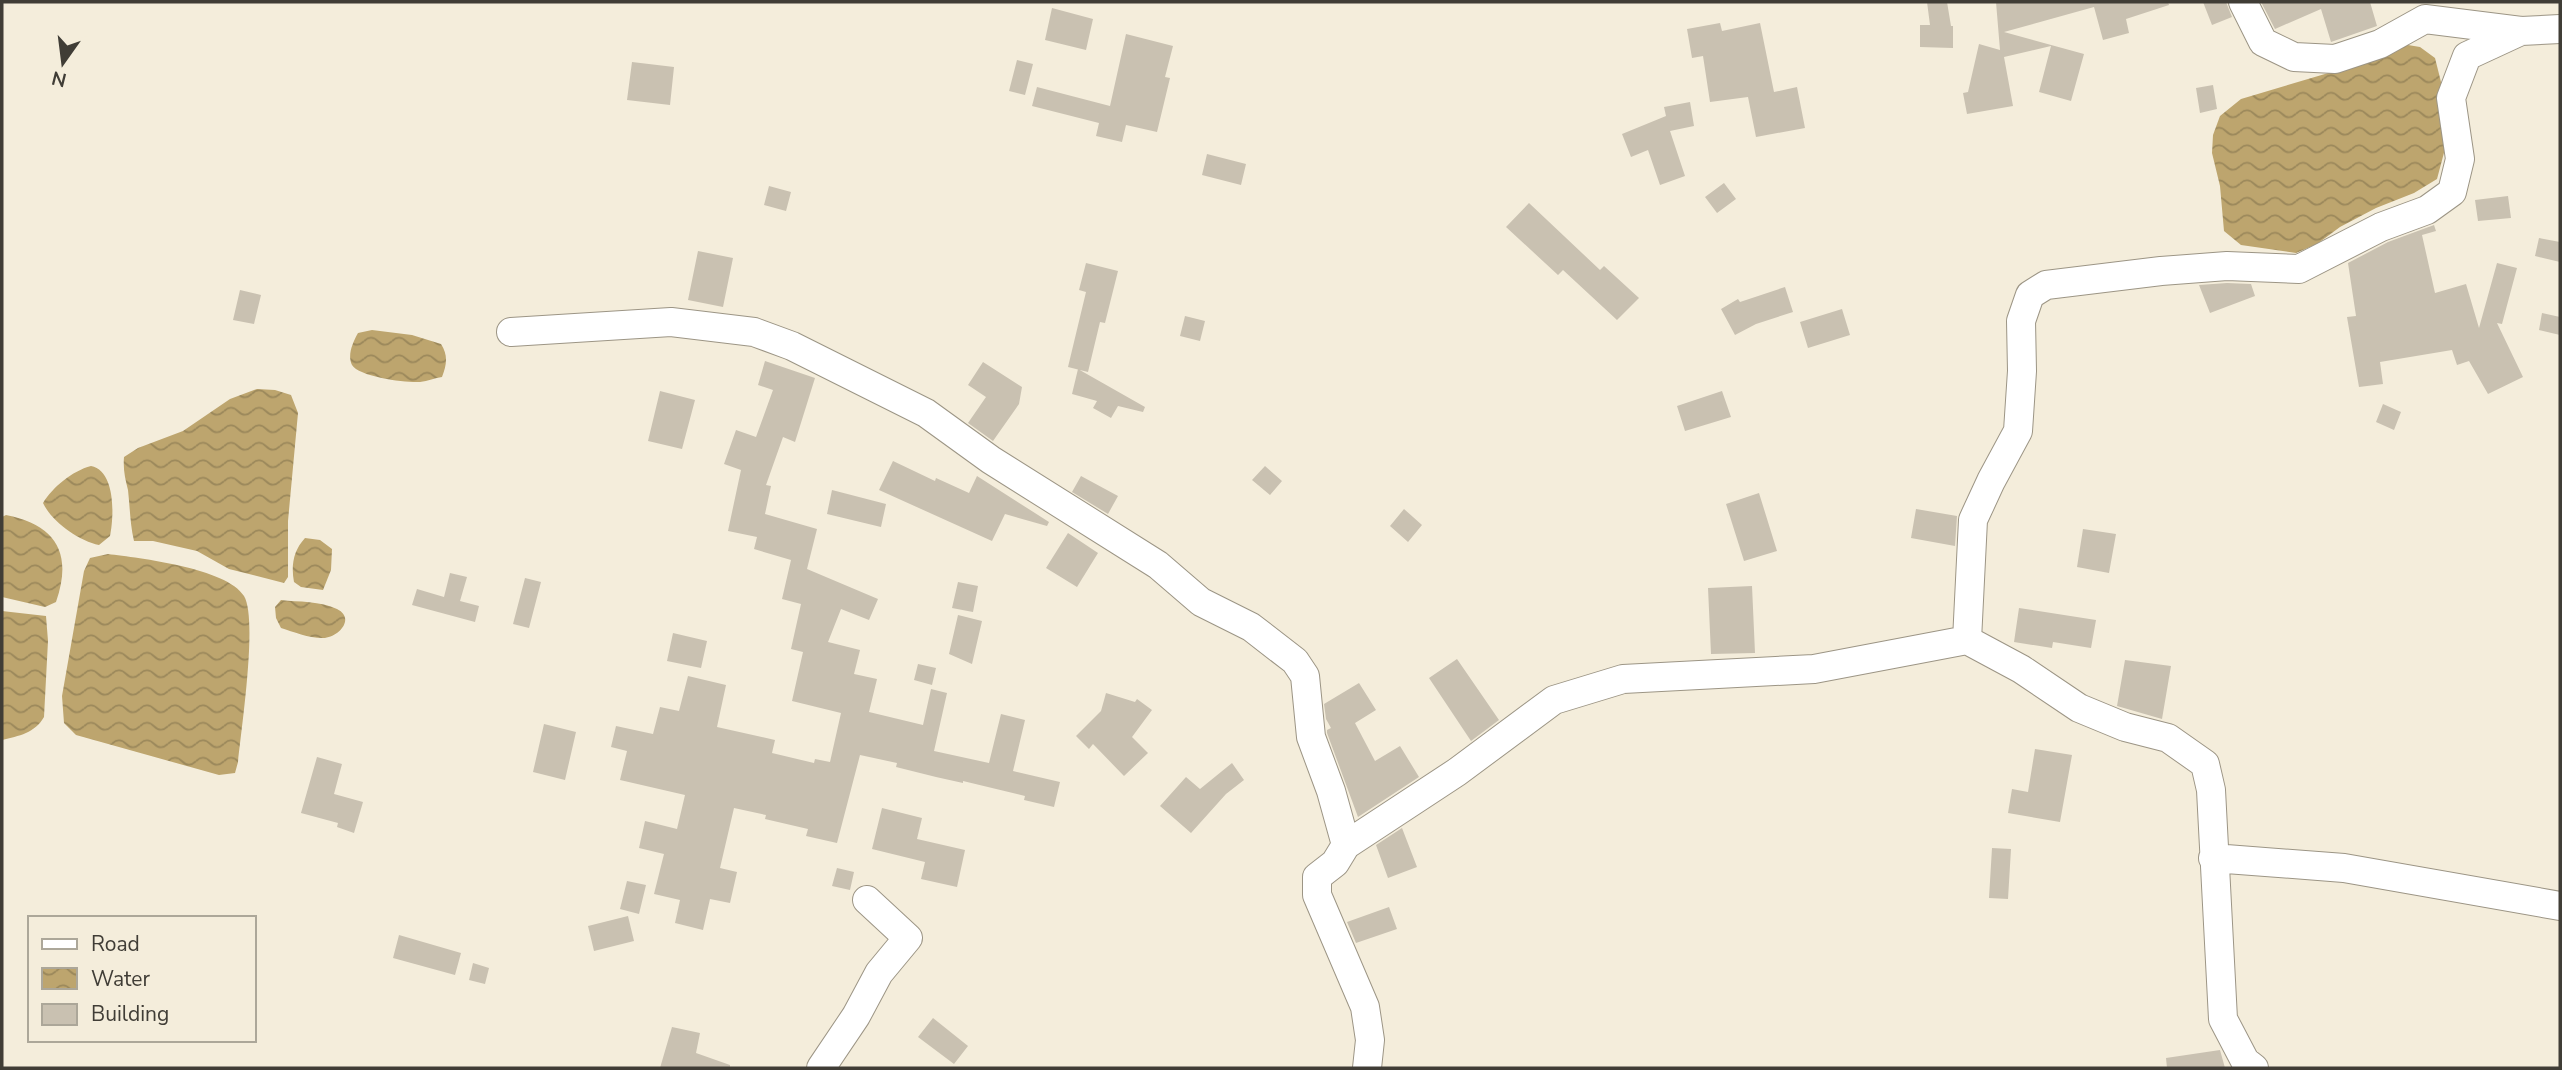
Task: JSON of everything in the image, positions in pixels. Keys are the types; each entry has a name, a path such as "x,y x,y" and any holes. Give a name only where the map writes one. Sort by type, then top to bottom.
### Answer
{"street":[{"path":"2243,2 2263,42 2294,57 2335,59 2380,44 2425,19 2521,31 2560,29"},
{"path":"1967,640 1972,520 2018,431 2022,371 2021,321 2030,295 2046,285 2161,271 2227,266 2298,269 2381,227 2427,210 2452,192 2460,159 2451,98 2467,56 2521,31"},
{"path":"511,332 671,323 754,332 792,346 926,414 990,460 1158,565 1201,602 1251,627 1295,661 1304,676 1311,737 1331,791 1346,845"},
{"path":"1367,1068 1370,1040 1365,1007 1317,895 1317,877 1335,863 1346,845 1458,772 1554,700 1623,679 1814,669 1967,640 2021,669 2079,708 2125,727 2168,738 2205,764 2211,790 2223,1019 2245,1061 2254,1068"},
{"path":"2213,858 2344,868 2560,906"},
{"path":"821,1068 856,1016 879,973 908,938 867,900"}],"water":[{"path":"2402,44 2420,47 2435,58 2442,86 2445,149 2437,179 2414,193 2376,208 2340,227 2317,244 2296,253 2241,245 2224,231 2220,186 2212,153 2213,135 2220,116 2241,99 2352,66"},
{"path":"372,330 412,335 441,344 446,360 442,377 420,382 405,381 373,376 356,369 352,365 350,353 353,344 358,333"},
{"path":"257,389 275,390 291,395 298,413 288,521 288,577 284,583 229,569 197,551 153,541 134,541 132,528 124,457 138,448 183,431 230,399"},
{"path":"91,466 105,476 111,496 110,536 99,545 67,530 43,503 64,480"},
{"path":"6,515 37,526 56,544 62,569 56,602 45,607 2,597 2,517"},
{"path":"305,538 320,540 332,549 331,570 323,590 301,587 294,582 294,559"},
{"path":"108,554 202,571 235,586 244,596 248,608 249,650 235,773 219,775 76,735 64,723 62,696 84,571 90,558"},
{"path":"281,600 331,606 342,613 345,622 336,634 325,638 281,628 275,607"},
{"path":"2,611 46,616 48,641 44,717 31,730 2,740"}],"building":[{"path":"1927,2 1947,2 1953,26 1953,48 1920,47 1920,25 1930,25"},
{"path":"1996,2 2168,2 2169,5 2126,19 2129,33 2103,40 2094,7 2004,32 2084,54 2071,101 2039,92 2051,46 2004,57 2013,106 1967,114 1963,93 1968,92 1979,44 2000,50"},
{"path":"2203,2 2226,2 2232,17 2212,25"},
{"path":"2261,2 2370,2 2377,26 2331,42 2321,9 2275,29"},
{"path":"1052,8 1093,19 1086,50 1045,40"},
{"path":"1720,23 1722,31 1760,23 1774,92 1797,87 1805,128 1756,137 1748,97 1710,102 1703,56 1692,58 1687,29"},
{"path":"1126,34 1173,46 1165,77 1170,78 1157,132 1126,125 1122,142 1096,136 1099,123 1032,106 1037,87 1110,106"},
{"path":"1017,60 1033,64 1025,95 1009,91"},
{"path":"632,62 674,67 670,105 627,100"},
{"path":"2213,85 2217,109 2200,113 2196,88"},
{"path":"1690,102 1694,126 1670,131 1685,176 1660,185 1648,150 1631,157 1622,134 1666,116 1664,107"},
{"path":"1207,154 1246,164 1241,185 1202,175"},
{"path":"1724,183 1736,199 1717,213 1705,197"},
{"path":"769,186 791,192 786,211 764,205"},
{"path":"2508,196 2511,218 2478,221 2475,200"},
{"path":"1529,203 1600,270 1604,266 1639,298 1617,320 1563,270 1558,275 1506,227"},
{"path":"2434,225 2436,231 2422,235 2435,293 2466,284 2479,328 2497,263 2517,268 2502,324 2497,323 2523,377 2488,394 2469,361 2457,365 2452,350 2380,362 2383,384 2359,387 2347,317 2356,316 2348,263 2388,242"},
{"path":"2539,238 2560,242 2560,262 2535,256"},
{"path":"698,251 733,258 723,307 688,300"},
{"path":"1086,263 1118,271 1105,323 1100,322 1088,372 1068,367 1086,292 1079,290"},
{"path":"2251,284 2255,296 2210,313 2199,285"},
{"path":"1785,287 1793,312 1756,324 1735,335 1721,309 1738,299 1740,302"},
{"path":"240,290 261,295 254,324 233,320"},
{"path":"1842,309 1850,335 1808,348 1800,322"},
{"path":"2542,313 2560,317 2560,335 2539,330"},
{"path":"1185,316 1205,321 1200,341 1180,336"},
{"path":"765,361 815,378 795,442 783,437 766,485 771,486 765,514 817,529 807,569 878,599 869,620 841,609 828,642 860,650 854,674 877,679 869,712 923,725 931,689 947,693 934,751 989,763 1001,714 1025,720 1013,771 1060,782 1054,807 1024,800 1025,796 936,777 896,767 897,763 860,755 837,843 806,836 808,829 765,819 766,815 734,808 720,868 737,872 730,903 710,899 703,930 675,923 680,900 654,894 664,854 639,848 645,821 677,829 685,795 620,780 627,751 611,747 616,726 653,734 660,707 679,711 688,676 726,685 717,727 775,740 772,753 814,763 815,759 830,762 841,713 792,701 803,652 791,649 801,604 782,599 791,560 754,549 757,537 728,531 741,470 724,464 736,430 756,437 773,390 758,385"},
{"path":"983,362 1022,387 1019,404 993,441 968,423 986,397 968,385"},
{"path":"1078,369 1145,407 1143,412 1118,406 1111,418 1093,408 1097,401 1072,394"},
{"path":"660,391 695,400 682,449 648,441"},
{"path":"1722,391 1731,417 1685,431 1677,406"},
{"path":"2383,404 2401,412 2394,430 2376,422"},
{"path":"893,461 935,481 936,478 969,493 977,476 1049,522 1047,526 1005,514 992,541 879,490"},
{"path":"1265,466 1282,481 1270,495 1252,480"},
{"path":"1081,476 1118,496 1108,514 1072,492"},
{"path":"832,490 886,504 881,527 827,514"},
{"path":"1759,493 1777,551 1744,561 1726,504"},
{"path":"1404,509 1422,525 1408,542 1390,526"},
{"path":"1916,509 1957,516 1955,546 1911,538"},
{"path":"2083,529 2116,534 2109,573 2077,567"},
{"path":"1068,533 1098,553 1077,587 1046,568"},
{"path":"450,573 467,577 460,601 479,606 475,622 412,605 417,589 444,597"},
{"path":"525,578 541,582 529,628 513,624"},
{"path":"958,582 978,586 973,612 952,608"},
{"path":"1752,586 1755,653 1711,654 1708,588"},
{"path":"2019,608 2096,620 2091,648 2053,642 2052,648 2014,642"},
{"path":"958,615 982,621 972,664 949,654"},
{"path":"673,633 707,641 701,668 667,661"},
{"path":"1457,659 1499,720 1471,741 1429,678"},
{"path":"2125,660 2171,666 2162,719 2117,706"},
{"path":"918,664 936,668 932,685 914,680"},
{"path":"1359,683 1376,710 1355,723 1375,761 1400,746 1419,777 1358,817 1327,733 1331,728 1326,719 1324,704"},
{"path":"1106,693 1135,702 1137,699 1152,710 1132,737 1148,753 1124,776 1093,744 1089,749 1076,736 1101,711"},
{"path":"544,724 576,732 565,780 533,772"},
{"path":"2035,749 2072,755 2060,822 2008,813 2012,789 2028,792"},
{"path":"317,757 342,764 334,794 363,802 354,833 337,827 338,823 301,813"},
{"path":"1232,763 1244,780 1226,794 1191,833 1160,806 1186,777 1200,789"},
{"path":"882,808 922,818 917,839 965,850 957,887 921,879 925,862 872,849"},
{"path":"1402,828 1417,867 1388,878 1376,845"},
{"path":"1992,848 2011,849 2008,899 1989,898"},
{"path":"837,868 854,872 850,890 832,886"},
{"path":"627,881 646,885 639,914 620,909"},
{"path":"1389,907 1397,929 1356,943 1347,922"},
{"path":"628,916 634,941 594,951 588,926"},
{"path":"399,935 461,953 455,975 393,958"},
{"path":"473,963 489,968 485,984 469,980"},
{"path":"933,1018 968,1046 954,1064 918,1037"},
{"path":"672,1027 700,1033 696,1053 730,1065 730,1068 660,1068"},
{"path":"2220,1050 2225,1068 2167,1068 2166,1058"}]}
